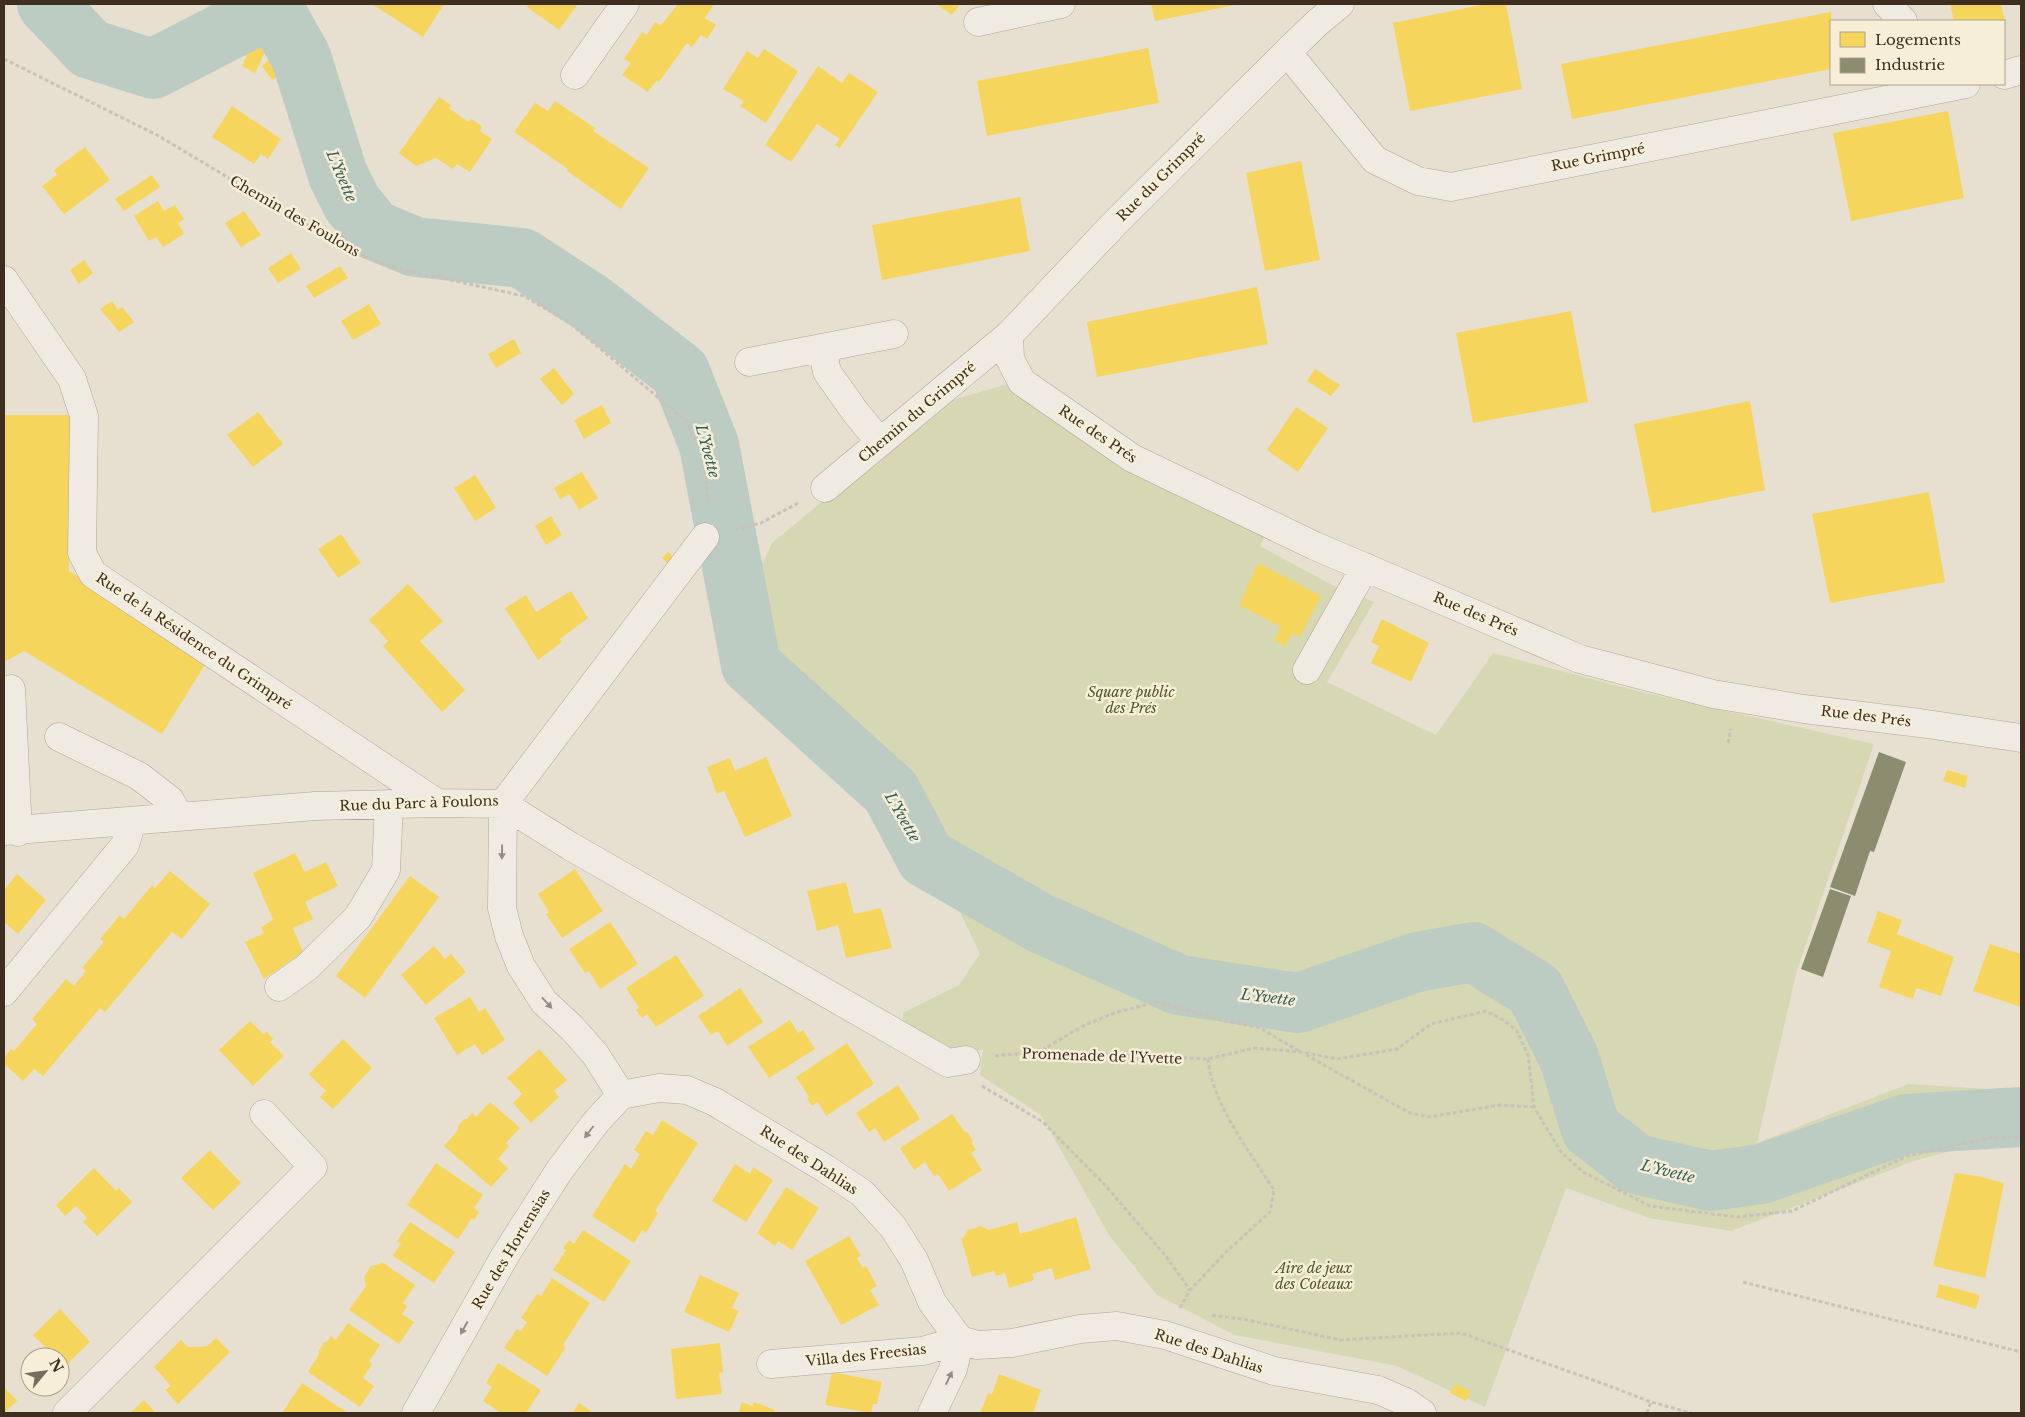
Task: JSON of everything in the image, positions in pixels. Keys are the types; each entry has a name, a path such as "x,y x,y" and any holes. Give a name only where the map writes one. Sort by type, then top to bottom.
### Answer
{"street":[{"path":"575,76 625,4"},
{"path":"978,22 1061,4"},
{"name":"Rue du Grimpré","path":"1009,335 1116,222 1287,52 1321,13 1340,4"},
{"path":"1887,4 1902,20"},
{"name":"Rue Grimpré","path":"1287,52 1374,160 1418,181 1451,187 1958,85"},
{"path":"2005,74 2021,70"},
{"name":"Rue de la Résidence du Grimpré","path":"4,280 72,378 84,416 82,553 93,574 437,803"},
{"path":"749,362 894,334"},
{"name":"Chemin du Grimpré","path":"825,488 1009,335"},
{"name":"Rue des Prés","path":"1009,335 1010,359 1022,382 1132,458 1315,546 1580,658 1713,694 1804,709 1920,722 2021,738"},
{"path":"822,348 827,372 856,413 880,442"},
{"name":"Rue du Parc à Foulons","path":"11,832 132,820 315,806 437,803 503,804 705,537"},
{"path":"1307,670 1365,567"},
{"path":"4,694 11,690 11,832"},
{"path":"59,737 139,776 170,800 179,816"},
{"path":"279,987 306,968 358,917 386,870 389,804"},
{"path":"503,804 570,846 948,1063 966,1060"},
{"path":"503,804 502,908 509,936 518,958 544,1002 572,1028 595,1054 621,1095"},
{"path":"4,992 125,845 132,820"},
{"name":"Rue des Dahlias","path":"621,1095 659,1088 687,1090 716,1102 862,1193 893,1227 914,1260 932,1302 960,1340 977,1345 1012,1343 1080,1329 1116,1326 1165,1334 1274,1371 1378,1390 1382,1404 1406,1402 1422,1413"},
{"name":"Rue des Hortensias","path":"423,1411 506,1254 559,1171 596,1122 621,1095"},
{"path":"67,1413 312,1167 264,1114"},
{"path":"932,1413 953,1369 960,1340"},
{"name":"Villa des Freesias","path":"771,1364 923,1351 960,1340"}],"path":[{"name":"Chemin des Foulons","path":"4,58 157,135 356,254 400,269 524,296 571,324 686,421 703,457 709,503 705,537"},
{"path":"761,523 825,488"},
{"path":"1041,1051 1084,1024 1117,1012 1158,1002 1260,1028 1302,1052"},
{"name":"Promenade de l'Yvette","path":"966,1060 1041,1051 1208,1059 1254,1048 1302,1052 1337,1059 1397,1048 1431,1024 1486,1012 1503,1020 1517,1031 1528,1055 1534,1107 1561,1152 1582,1172 1650,1206 1737,1217 1792,1211 1907,1156 1989,1138 2021,1137"},
{"name":"Promenade de l'Yvette","path":"1302,1052 1410,1113 1430,1117 1500,1105 1534,1107"},
{"path":"1165,1334 1190,1290 1270,1212 1274,1190 1238,1134 1210,1076 1208,1059"},
{"path":"966,1060 982,1086 1043,1122 1104,1184 1165,1255 1190,1290"},
{"path":"1743,1282 2021,1352"},
{"path":"1248,1320 1340,1340 1461,1333 1651,1402 1690,1413"},
{"path":"1647,1413 1651,1402"}],"green space":[{"path":"1008,384 1265,535 1260,546 1332,585 1374,602 1327,682 1436,735 1493,653 1645,693 1874,744 1797,970 1757,1143 1908,1084 2021,1091 2021,1146 1983,1142 1914,1161 1731,1231 1649,1218 1566,1188 1485,1407 1397,1366 1235,1335 1157,1295 1109,1235 1041,1115 980,1075 983,1050 942,1053 903,1028 903,1013 959,985 980,954 930,849 892,779 762,658 749,594 772,543 942,403"}],"building: Logements":[{"path":"372,4 444,4 423,37"},
{"path":"529,4 578,4 559,30 527,7"},
{"path":"678,4 714,4 705,18 716,25 707,39 701,35 692,47 687,43 659,82 656,81 648,92 622,75 631,63 624,59 642,32 647,35 655,22 661,25"},
{"path":"940,4 960,4 952,15 939,6"},
{"path":"1151,4 1234,4 1235,5 1155,21"},
{"path":"1486,4 1506,4 1522,89 1410,111 1393,23"},
{"path":"1950,4 2001,4 2005,20 1954,20"},
{"path":"1831,12 1830,69 1572,119 1561,64"},
{"path":"253,41 267,48 255,73 242,66"},
{"path":"1148,48 1159,103 987,136 977,81"},
{"path":"764,49 798,71 766,123 740,106 744,101 723,89 747,51 758,58"},
{"path":"271,58 282,74 272,80 262,66"},
{"path":"818,66 842,83 849,73 878,92 840,148 835,145 840,139 817,124 791,162 765,145"},
{"path":"439,97 451,105 449,108 468,122 471,119 482,126 480,131 492,139 470,172 457,164 453,169 436,158 416,166 399,153"},
{"path":"555,101 595,128 593,131 649,168 621,209 567,171 568,169 514,132 535,103 548,111"},
{"path":"232,106 281,139 268,159 261,154 254,164 212,137"},
{"path":"1948,111 1964,198 1851,221 1833,133"},
{"path":"85,147 110,180 64,214 42,186 57,175 54,170"},
{"path":"1301,161 1320,260 1265,271 1246,173"},
{"path":"152,175 160,187 124,211 115,199"},
{"path":"1020,197 1030,251 882,280 872,225"},
{"path":"158,201 164,211 175,205 184,219 178,223 184,234 163,247 156,237 149,241 134,216"},
{"path":"244,211 261,235 241,247 225,223"},
{"path":"291,253 301,269 278,283 268,268"},
{"path":"84,260 93,273 79,284 70,270"},
{"path":"340,266 348,278 314,298 306,286"},
{"path":"1257,287 1268,344 1097,377 1087,322"},
{"path":"112,301 118,310 122,307 134,322 119,332 100,309"},
{"path":"369,304 381,324 353,340 341,321"},
{"path":"1571,311 1588,402 1473,423 1456,333"},
{"path":"514,339 521,353 496,368 488,354"},
{"path":"554,368 574,394 562,405 540,379"},
{"path":"1315,369 1340,385 1331,396 1307,381"},
{"path":"1750,401 1765,490 1652,513 1634,424"},
{"path":"602,405 611,423 584,439 574,420"},
{"path":"1296,407 1328,428 1298,472 1267,450"},
{"path":"258,412 283,444 253,467 227,435"},
{"path":"4,415 70,415 69,571 209,658 162,734 24,651 4,662"},
{"path":"582,472 598,498 579,510 570,494 560,499 554,488"},
{"path":"475,475 496,508 475,521 454,488"},
{"path":"1929,492 1945,582 1830,603 1812,514"},
{"path":"551,516 562,535 546,545 535,526"},
{"path":"341,534 361,563 338,578 318,549"},
{"path":"668,552 677,560 670,566 662,558"},
{"path":"1258,563 1321,596 1300,637 1292,633 1285,646 1274,640 1281,627 1239,605"},
{"path":"408,584 443,621 420,641 465,690 442,712 383,646 388,641 369,620"},
{"path":"571,591 588,618 560,639 562,642 538,660 505,608 526,595 536,612"},
{"path":"1382,619 1429,643 1411,682 1371,663 1379,646 1371,642"},
{"path":"766,757 792,816 745,837 724,791 717,794 707,767 730,758 735,771"},
{"path":"1947,770 1968,776 1965,788 1943,781"},
{"path":"295,853 305,872 326,862 338,886 305,902 313,919 293,928 303,952 264,979 245,942 264,933 261,927 273,920 253,873"},
{"path":"575,869 603,911 562,938 546,914 549,912 538,894"},
{"path":"170,871 210,904 182,939 172,932 105,1012 100,1008 43,1076 34,1069 23,1081 4,1064 4,1057 11,1049 14,1051 37,1024 32,1019 66,979 74,986 86,971 82,968 104,942 100,939 120,915 124,919 152,885 155,888"},
{"path":"17,874 46,900 18,934 4,922 4,890"},
{"path":"410,876 439,897 365,998 336,976"},
{"path":"846,882 854,914 881,908 892,948 846,958 838,925 817,931 807,891"},
{"path":"1878,911 1902,920 1897,934 1954,957 1941,996 1916,988 1913,999 1879,987 1891,951 1867,942"},
{"path":"610,922 638,964 600,989 589,971 585,973 569,949"},
{"path":"1990,944 2021,954 2021,1007 1973,991"},
{"path":"434,946 445,959 451,954 466,972 426,1005 401,975"},
{"path":"676,955 704,996 656,1027 647,1014 642,1018 636,1010 639,1008 626,988"},
{"path":"740,988 763,1022 727,1046 718,1031 711,1035 698,1016"},
{"path":"470,997 479,1012 485,1008 505,1040 482,1055 475,1044 457,1055 434,1018"},
{"path":"790,1020 798,1033 803,1030 815,1049 769,1078 748,1047"},
{"path":"250,1021 264,1035 266,1031 273,1039 270,1042 284,1056 253,1086 219,1050"},
{"path":"343,1039 372,1068 333,1109 320,1097 326,1091 309,1074"},
{"path":"847,1043 874,1084 826,1116 818,1102 812,1106 807,1098 809,1097 796,1077"},
{"path":"539,1049 567,1080 554,1091 559,1097 531,1123 513,1103 522,1094 507,1078"},
{"path":"898,1085 920,1119 884,1142 875,1128 869,1132 856,1113"},
{"path":"490,1102 520,1128 506,1143 509,1146 498,1159 508,1168 491,1187 444,1146 458,1130 458,1126 464,1119 467,1119 472,1113 476,1117"},
{"path":"952,1114 973,1141 972,1144 976,1150 971,1153 982,1170 949,1191 938,1174 934,1176 925,1162 914,1170 900,1148"},
{"path":"662,1120 698,1143 655,1211 658,1213 646,1233 642,1230 634,1243 592,1216 625,1164 631,1169 640,1154 634,1150 646,1131 653,1135"},
{"path":"210,1150 241,1183 213,1210 181,1178"},
{"path":"436,1163 483,1195 474,1208 479,1212 474,1220 472,1218 458,1239 407,1205"},
{"path":"735,1164 750,1174 753,1167 773,1180 746,1222 712,1201"},
{"path":"94,1168 116,1191 119,1188 132,1202 97,1236 83,1222 87,1218 76,1206 65,1216 56,1205"},
{"path":"1955,1173 2004,1183 1985,1278 1933,1266"},
{"path":"786,1187 819,1208 792,1250 778,1241 775,1246 757,1233"},
{"path":"1076,1217 1091,1269 1055,1280 1052,1268 1032,1274 1034,1280 1009,1288 1005,1273 996,1276 994,1271 972,1277 961,1238 963,1238 968,1230 981,1226 989,1230 1017,1222 1020,1234"},
{"path":"410,1222 455,1252 434,1283 393,1256 401,1243 397,1241"},
{"path":"583,1230 631,1261 604,1302 553,1270 566,1250 563,1248 569,1240 574,1244"},
{"path":"849,1236 861,1256 857,1258 863,1268 866,1266 877,1286 870,1290 879,1305 841,1325 805,1261"},
{"path":"382,1262 415,1285 403,1303 407,1306 402,1314 414,1322 399,1344 349,1310 366,1286 364,1277 371,1266"},
{"path":"700,1275 739,1293 732,1308 739,1311 729,1332 684,1312"},
{"path":"552,1278 590,1303 563,1345 566,1347 547,1376 504,1348 517,1329 521,1331 527,1322 521,1318 537,1294 541,1296"},
{"path":"1939,1284 1980,1295 1976,1309 1936,1297"},
{"path":"60,1309 90,1342 70,1361 70,1347 45,1347 33,1335"},
{"path":"348,1323 380,1345 369,1361 372,1364 363,1378 374,1386 360,1407 308,1372 324,1342 327,1342 331,1336 336,1340"},
{"path":"216,1338 230,1352 178,1404 165,1390 171,1386 154,1367 181,1340 188,1347 197,1347 207,1346"},
{"path":"720,1343 723,1372 719,1373 722,1394 676,1399 671,1349"},
{"path":"498,1363 541,1390 526,1413 501,1413 483,1401 492,1387 486,1383"},
{"path":"832,1372 882,1382 877,1404 873,1404 871,1413 825,1405"},
{"path":"999,1374 1041,1390 1033,1413 980,1413 988,1393 992,1394"},
{"path":"302,1383 348,1413 282,1413"},
{"path":"1455,1384 1471,1391 1466,1401 1450,1393"},
{"path":"4,1387 17,1401 4,1413"},
{"path":"144,1400 156,1413 130,1413"},
{"path":"742,1402 752,1406 754,1402 775,1410 774,1413 738,1413"},
{"path":"579,1403 594,1413 572,1413"}],"building: Industrie":[{"path":"1879,752 1906,762 1874,852 1870,851 1855,896 1830,887"},
{"path":"1830,889 1851,896 1823,977 1801,969"}],"waterway":[{"name":"L'Yvette","path":"47,4 90,49 153,69 260,14 279,18 301,57 338,175 352,203 374,230 415,247 522,258 591,303 680,372 709,445 751,665 891,792 926,858 1040,923 1179,985 1298,1003 1417,962 1473,952 1535,990 1569,1058 1591,1129 1636,1164 1711,1181 1761,1174 1906,1124 2021,1117"}],"park label":[{"name":"Square public des Prés","path":"1131,700"},
{"name":"Aire de jeux des Coteaux","path":"1314,1276"}]}
